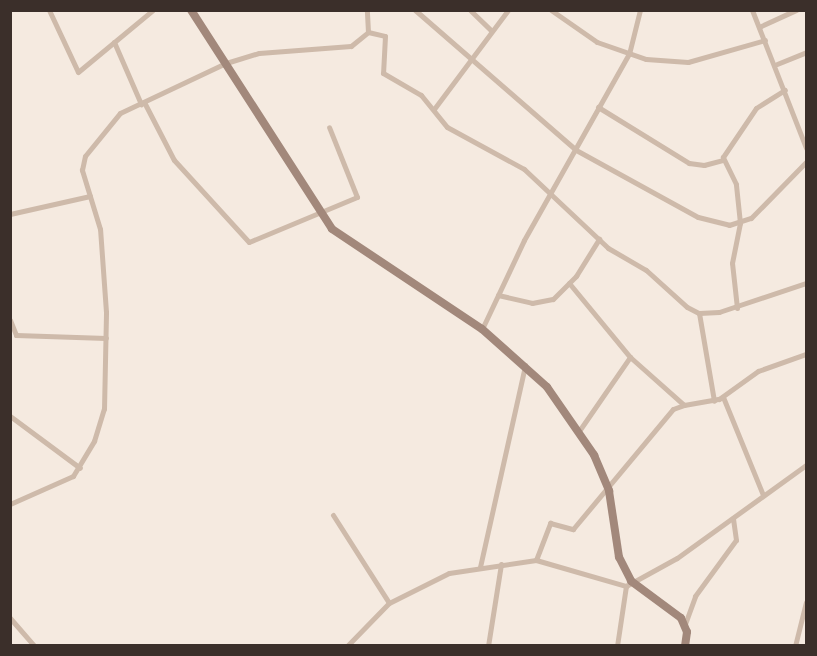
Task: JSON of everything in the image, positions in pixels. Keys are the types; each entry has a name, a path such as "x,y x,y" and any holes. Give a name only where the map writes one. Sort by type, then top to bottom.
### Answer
{"street":[{"path":"49,10 76,72 153,10"},
{"path":"191,10 339,236 482,329 525,363 579,430 609,491 616,545 628,583 617,645"},
{"path":"367,10 368,32"},
{"path":"415,10 474,57 576,150 698,217 740,223"},
{"path":"470,10 492,31"},
{"path":"434,109 508,10"},
{"path":"551,10 597,42 629,54 688,62 765,40"},
{"path":"482,329 598,107 629,54 640,10"},
{"path":"752,10 777,64 807,148"},
{"path":"759,27 795,10"},
{"path":"10,504 61,483 80,468 104,409 106,338 100,229 82,170 85,156 112,119 226,63 259,53 351,46 368,32"},
{"path":"368,32 385,36 383,73 412,88 434,109 447,127 524,169 598,239 699,313 737,308 807,283"},
{"path":"114,42 174,160 222,207 243,239 255,241 320,210 357,197 328,127"},
{"path":"777,64 807,52"},
{"path":"598,107 689,163 704,165 723,160 739,128 756,108 785,90"},
{"path":"723,160 736,184 740,223 732,263 737,308"},
{"path":"740,223 807,162"},
{"path":"10,214 90,196"},
{"path":"498,295 532,303 546,302 569,284 598,239"},
{"path":"569,284 630,357 684,405"},
{"path":"699,313 708,387 714,401"},
{"path":"10,320 16,335 106,338"},
{"path":"536,560 550,523 573,529 609,491 673,409 684,405 714,401 758,371 807,354"},
{"path":"579,430 630,357"},
{"path":"480,567 488,511 525,363"},
{"path":"705,404 708,387"},
{"path":"723,397 764,495"},
{"path":"10,416 80,468"},
{"path":"628,583 677,558 807,465"},
{"path":"333,515 389,603"},
{"path":"685,645 685,624 695,596 735,540 733,518"},
{"path":"347,645 389,603 449,573 536,560 628,583 685,624"},
{"path":"488,645 501,564"},
{"path":"807,602 799,619 797,643 807,641"},
{"path":"10,618 34,645"},
{"path":"751,645 775,645"}]}
